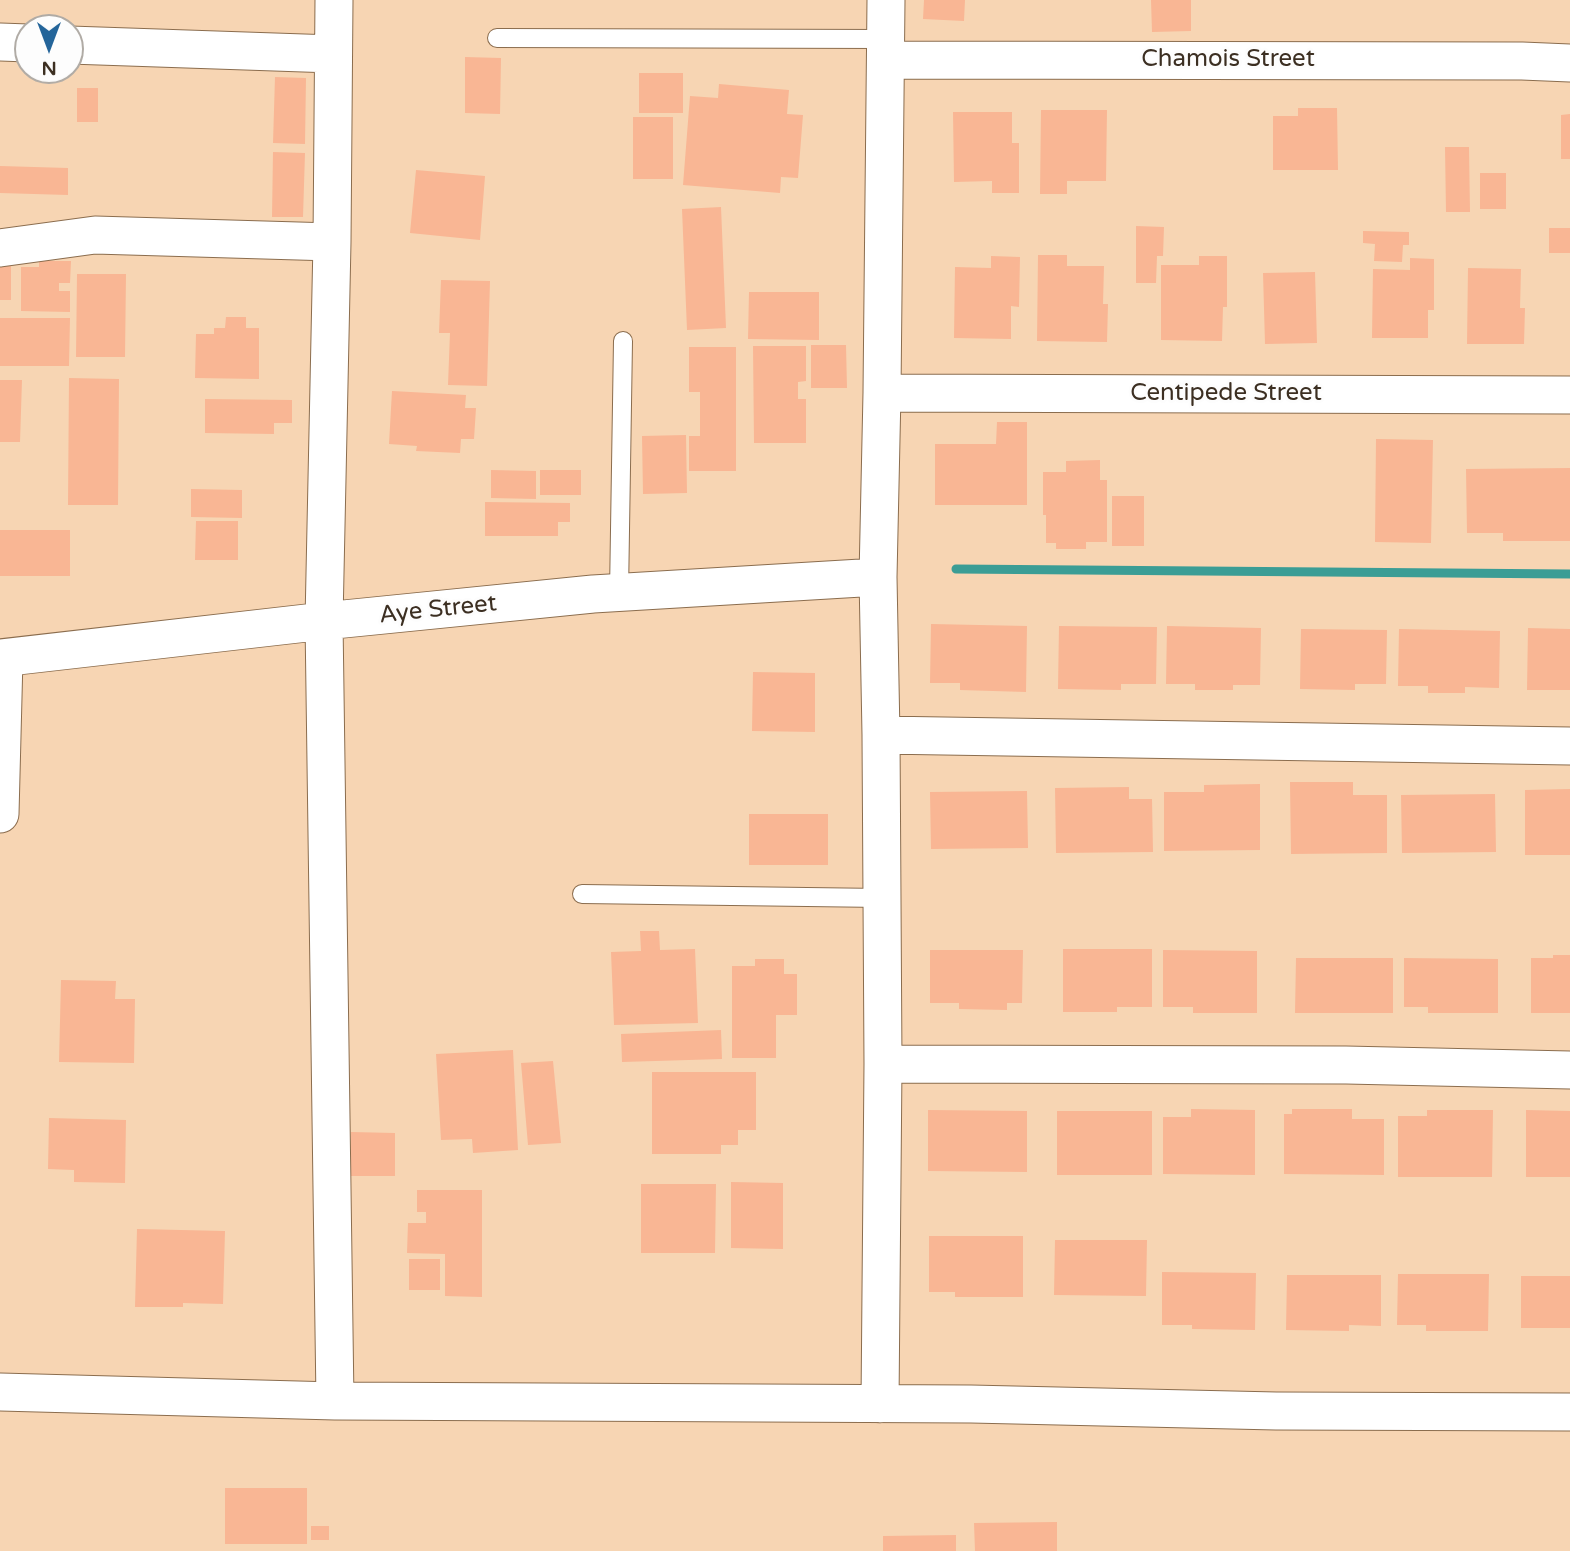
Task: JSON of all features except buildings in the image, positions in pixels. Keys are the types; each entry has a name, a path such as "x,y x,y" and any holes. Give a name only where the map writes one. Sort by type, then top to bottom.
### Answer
{"street":[{"path":"334,0 324,621 335,1401"},
{"path":"880,1404 883,1064 878,577 886,0"},
{"path":"84,45 333,54"},
{"name":"Chamois Street","path":"886,49 1570,63"},
{"path":"0,248 95,236 332,242"},
{"name":"Centipede Street","path":"882,393 1570,395"},
{"name":"Aye Street","path":"2,658 324,621 619,593 878,577"},
{"path":"0,814 2,658"},
{"path":"881,735 1570,746"},
{"path":"883,1064 1346,1065 1570,1070"},
{"path":"0,1392 335,1401 1570,1412"}],"lane":[{"path":"497,38 886,49"},
{"path":"619,593 623,341"},
{"path":"582,894 882,898"}],"waterway":[{"path":"956,569 1570,574"}]}
